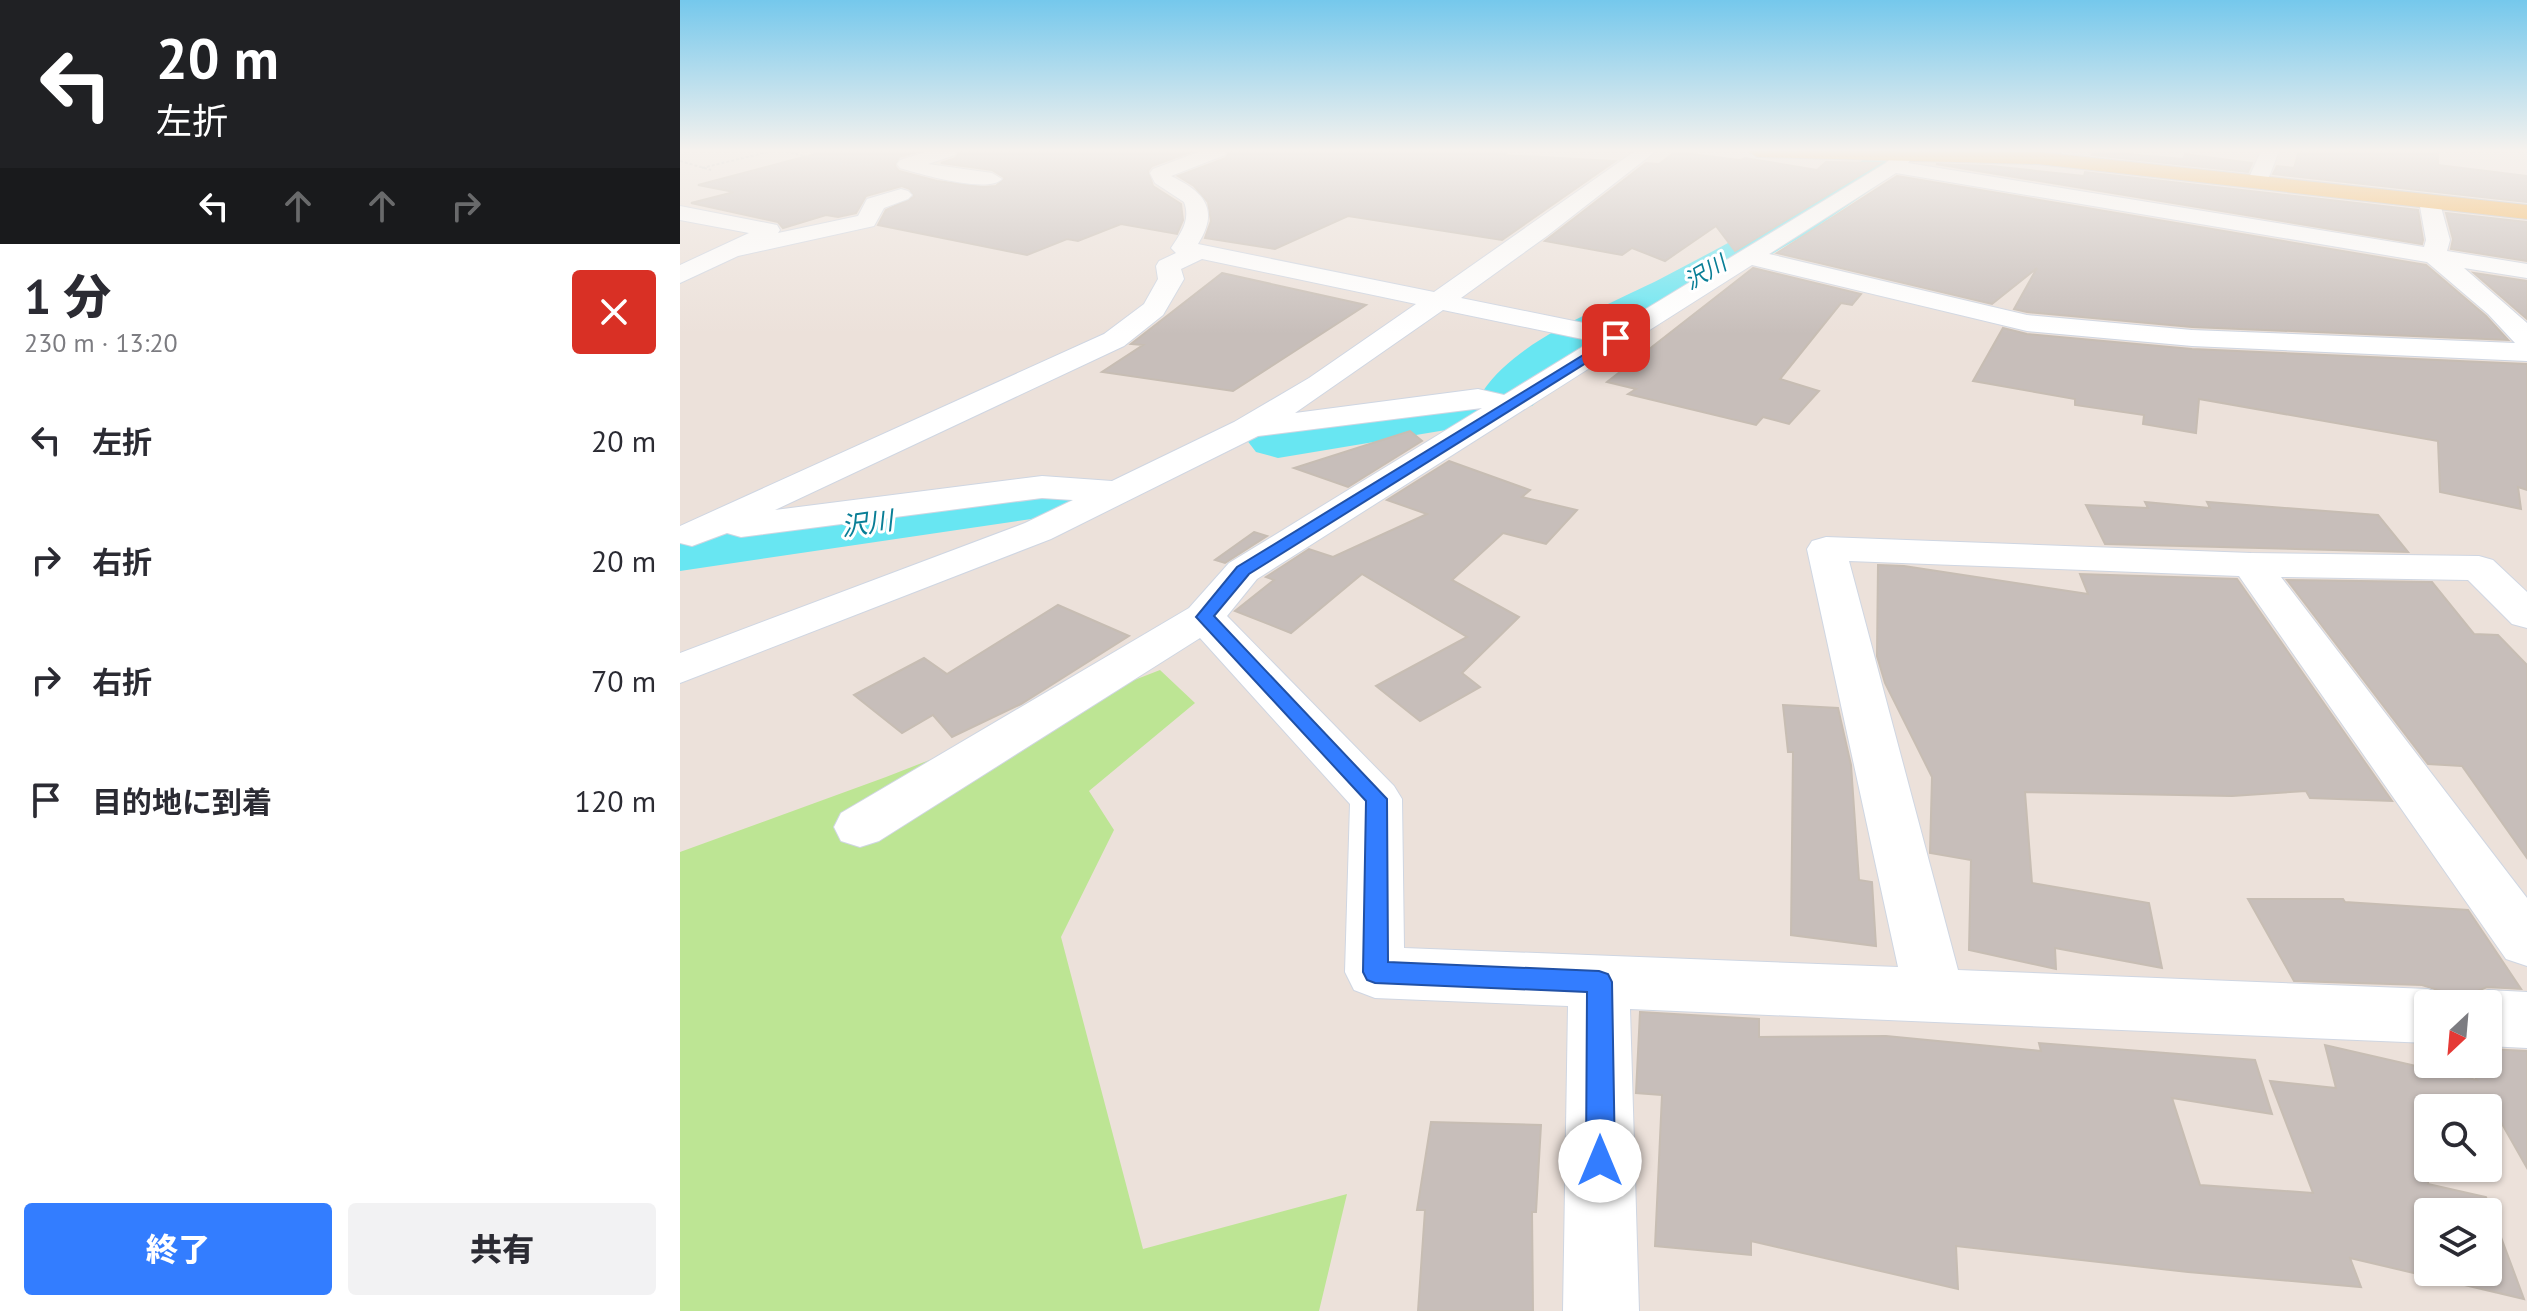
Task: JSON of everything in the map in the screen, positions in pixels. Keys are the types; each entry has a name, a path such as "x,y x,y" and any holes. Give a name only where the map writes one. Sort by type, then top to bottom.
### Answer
{"street":[{"path":"727,251 866,221 871,212"},
{"path":"1198,212 1196,231 1183,248 1616,338"},
{"path":"680,669 961,562 1120,492 1246,429 1320,384 1562,212"},
{"path":"860,827 1204,617 1243,571 1750,257 1816,212"},
{"path":"2200,212 2527,271"},
{"path":"2432,212 2438,240 2434,256"},
{"path":"680,213 769,230 680,275"},
{"path":"686,536 1114,340 1154,309 1171,279 1168,266 1198,252"},
{"path":"2434,256 2497,308 2527,339"},
{"path":"1750,257 2027,323 2192,338 2527,352"},
{"path":"1246,429 1478,398 1511,406"},
{"path":"686,536 1042,487 1120,492"},
{"path":"1934,995 1826,549 2251,565 2479,568 2527,615"},
{"path":"2251,565 2527,942"},
{"path":"1204,617 1376,799 1375,972 2414,1015"},
{"path":"1599,982 1601,1311"},
{"path":"2502,1019 2527,1020"}],"green space":[{"path":"1160,670 1195,703 1089,791 1114,830 1061,937 1143,1249 1347,1194 1319,1311 680,1311 680,852 886,777"}],"building":[{"path":"733,212 856,212 838,217 826,215 783,228 778,222"},
{"path":"885,212 1182,212 1183,220 1177,234 1121,224 1078,241 1067,239 1027,255 878,225"},
{"path":"1210,212 1542,212 1502,240 1348,216 1275,249 1205,238 1211,221"},
{"path":"1582,212 1799,212 1735,251 1716,226 1665,261 1632,248 1622,255 1545,241"},
{"path":"1841,212 2112,212 2426,265 2486,316 2508,340 2192,327 2027,312 2014,309 2037,268 1992,304 1777,253"},
{"path":"2229,212 2418,212 2422,244"},
{"path":"2446,213 2527,222 2527,261 2451,249 2453,239"},
{"path":"1753,268 1861,294 1852,305 1841,303 1780,379 1819,391 1789,424 1763,417 1756,425 1628,394 1636,389 1607,382"},
{"path":"1222,273 1366,305 1233,391 1102,372 1143,345 1131,344"},
{"path":"2474,273 2527,281 2527,319"},
{"path":"2003,328 2027,334 2192,349 2527,364 2527,490 2518,487 2521,509 2440,492 2438,441 2199,399 2196,433 2143,424 2144,415 2075,405 2075,399 1973,381"},
{"path":"1410,431 1422,441 1348,487 1294,468"},
{"path":"1449,461 1530,490 1522,497 1577,510 1546,544 1503,533 1452,580 1519,617 1462,673 1480,687 1420,721 1376,686 1467,637 1362,574 1291,633 1235,611 1274,580 1266,577 1309,549 1333,557 1427,514 1387,500"},
{"path":"2145,502 2210,508 2207,502 2378,515 2408,552 2105,544 2086,505 2148,508"},
{"path":"1254,532 1267,536 1225,563 1215,560"},
{"path":"1878,565 1904,566 2088,594 2080,574 2237,579 2392,801 2310,798 2306,791 2232,796 2025,792 2032,883 2149,903 2162,968 2055,948 2056,969 1969,950 1971,860 1930,853 1932,777 1885,683 1877,656"},
{"path":"2287,580 2432,582 2474,634 2498,635 2527,665 2527,858 2462,766 2428,764"},
{"path":"1058,605 1129,636 1021,704 952,737 933,715 902,733 854,695 924,658 947,674"},
{"path":"1783,705 1838,708 1851,765 1859,880 1872,882 1876,946 1791,935 1793,752 1788,752"},
{"path":"2248,899 2343,899 2345,902 2468,910 2521,989 2487,987 2480,990 2438,990 2422,985 2294,981"},
{"path":"1640,1012 1759,1019 1759,1037 1886,1036 2041,1051 2039,1043 2255,1060 2272,1114 2172,1098 2200,1185 2313,1193 2270,1081 2336,1088 2325,1045 2414,1065 2414,1078 2477,1080 2502,1078 2502,1050 2527,1051 2527,1168 2502,1124 2502,1094 2414,1094 2414,1182 2428,1182 2486,1198 2414,1198 2414,1273 2350,1258 2361,1287 2188,1272 1956,1246 1958,1289 1751,1241 1751,1255 1655,1246 1662,1095 1636,1093"},
{"path":"1431,1122 1541,1125 1536,1212 1532,1212 1533,1311 1418,1311 1425,1210 1417,1210"},
{"path":"2502,1240 2524,1299 2469,1286 2502,1286"}],"waterway":[{"name":"沢川","path":"1511,393 1540,368 1587,336 1676,290 1811,212"},
{"name":"沢川","path":"1278,439 1476,407"},
{"name":"沢川","path":"680,549 1054,497"}],"route":[{"path":"1600,1161 1599,982 1375,972 1376,799 1204,617 1243,571 1616,338"}]}
